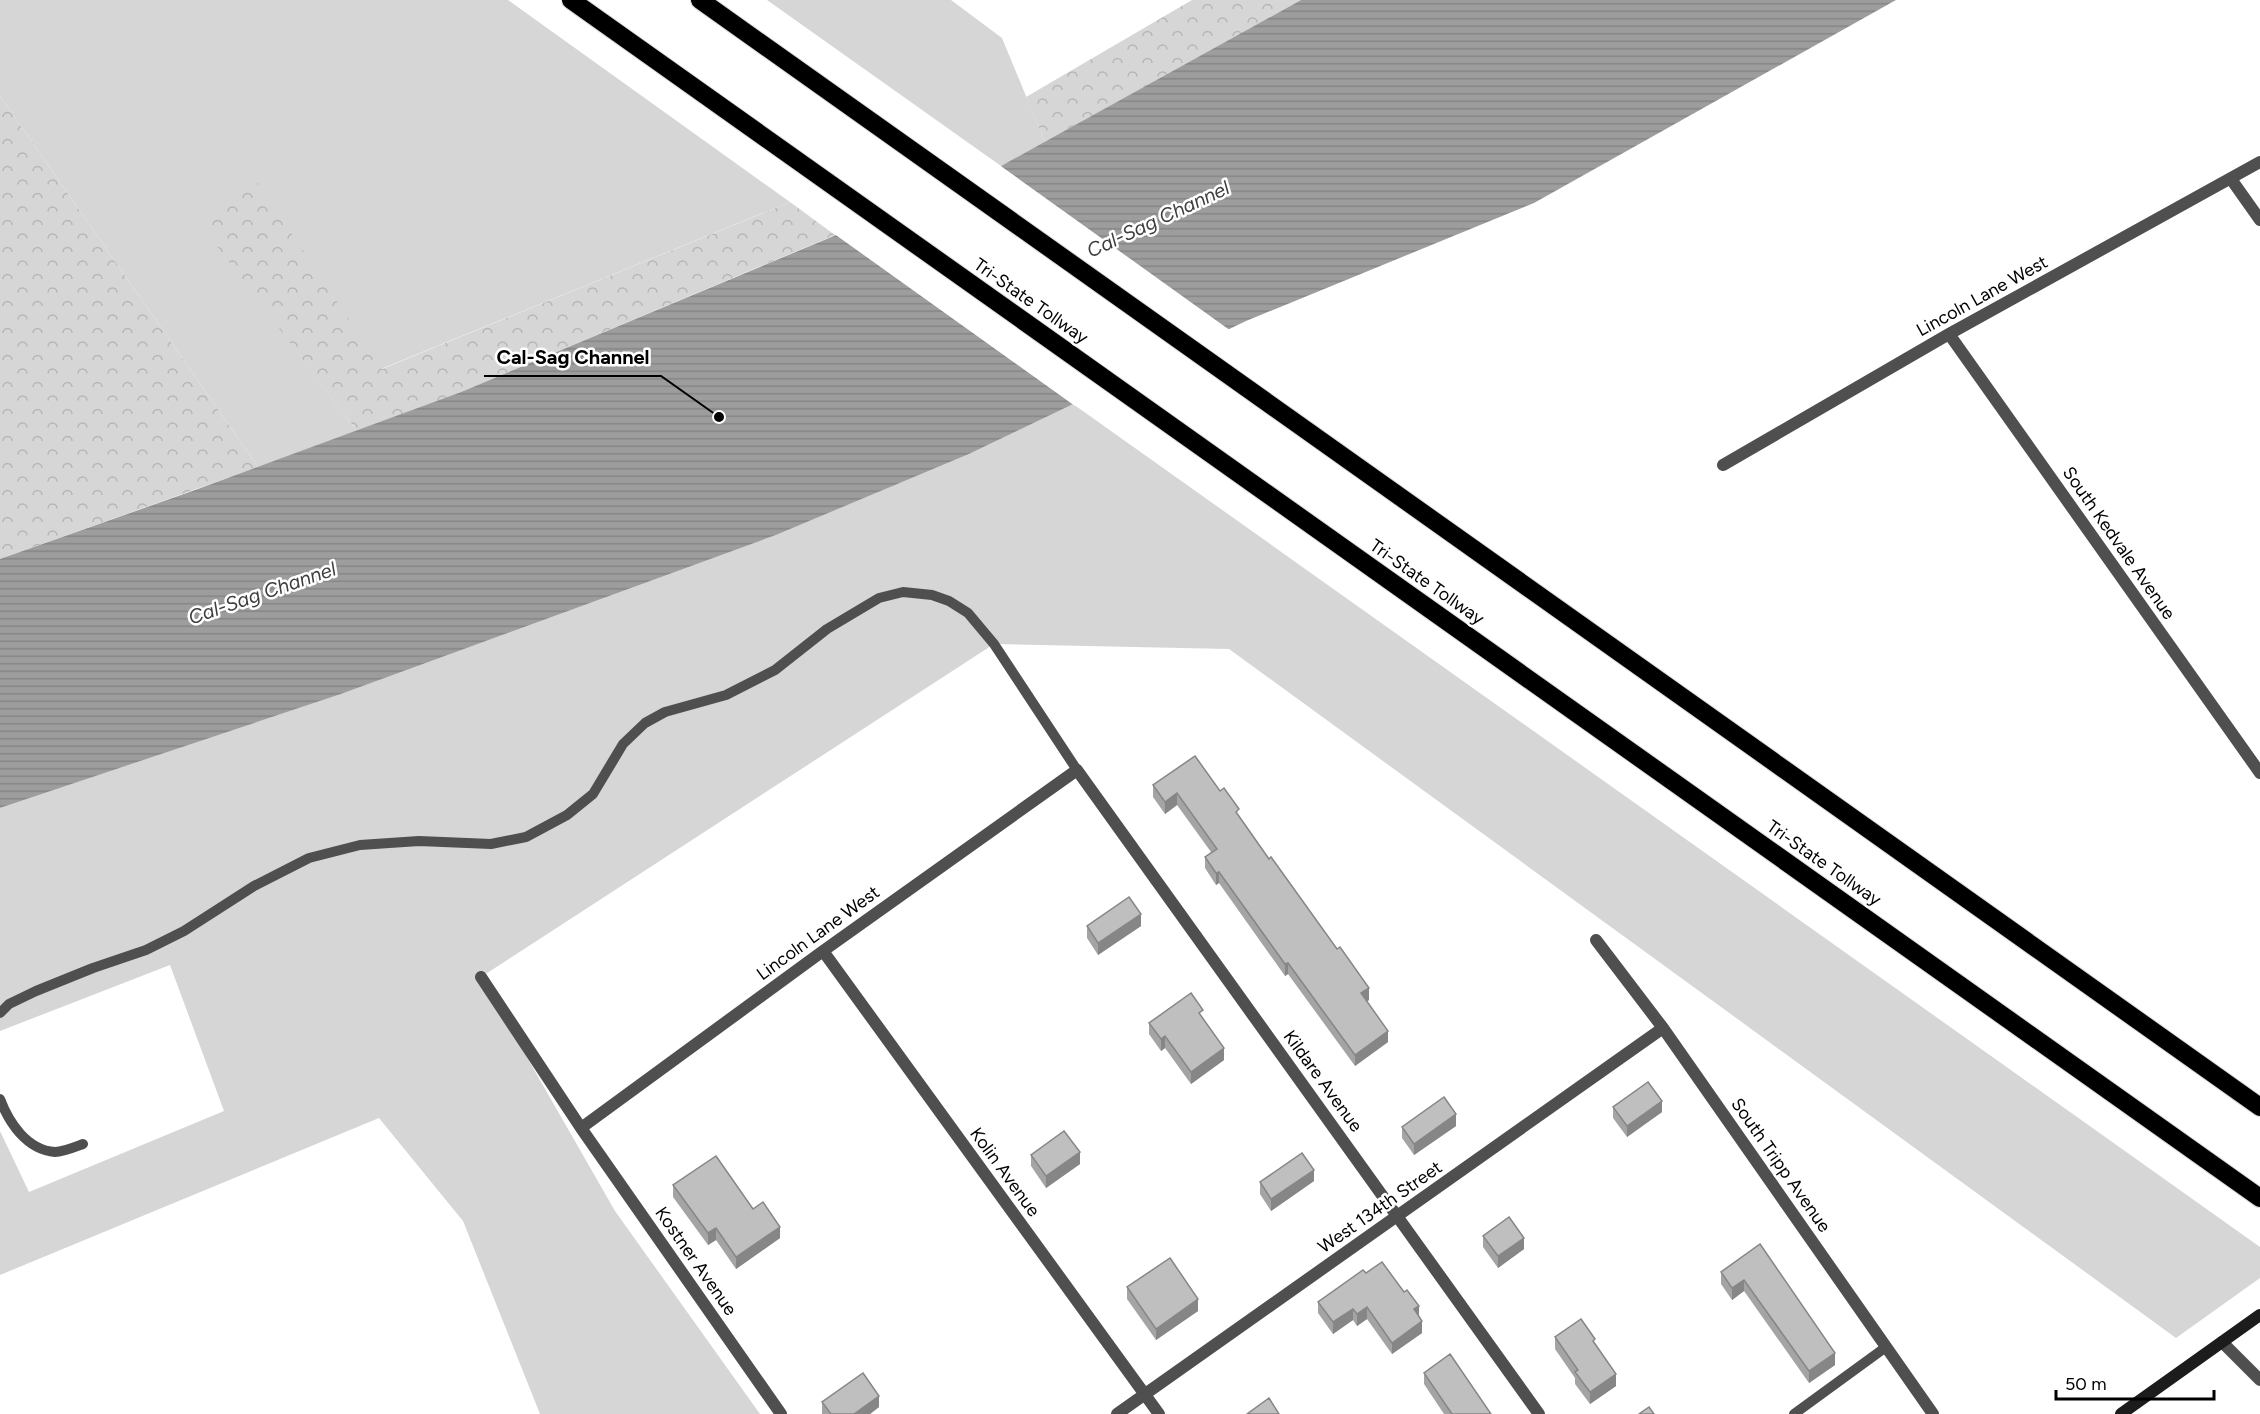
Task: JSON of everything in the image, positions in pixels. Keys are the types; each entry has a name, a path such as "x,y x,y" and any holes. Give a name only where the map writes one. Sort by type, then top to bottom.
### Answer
{"highway":[{"name":"Tri-State Tollway","path":"571,0 2260,1198"},
{"path":"700,0 2260,1107"}],"street":[{"name":"Lincoln Lane West","path":"1723,465 1949,334 2260,162"},
{"path":"2230,179 2260,220"},
{"name":"South Kedvale Avenue","path":"1949,334 2260,773"},
{"name":"Lincoln Lane West","path":"581,1128 823,951 1077,770"},
{"name":"Kildare Avenue","path":"1077,770 1539,1414"},
{"name":"South Tripp Avenue","path":"1596,940 1663,1028 1933,1414"},
{"name":"Kolin Avenue","path":"823,951 1159,1414"},
{"name":"Kostner Avenue","path":"481,977 581,1128 781,1414"},
{"name":"West 134th Street","path":"1117,1414 1663,1028"},
{"path":"2121,1414 2260,1315"},
{"path":"2222,1342 2260,1380"}],"lane":[{"path":"0,1013 9,1004 36,991 93,968 146,951 184,931 254,886 309,858 360,845 419,841 491,844 526,837 567,815 593,794 623,744 645,723 665,712 726,695 775,670 828,629 879,598 903,592 932,595 949,601 968,613 994,644 1077,770"},
{"path":"0,1099 14,1129 32,1144 55,1152 82,1144"},
{"path":"1794,1414 1886,1347"}],"green space":[{"path":"0,0 508,0 790,202 381,369 252,175 198,220 357,431 258,467 0,96"},
{"path":"767,0 951,0 1002,38 1045,142 1001,166"},
{"path":"1192,0 1301,0 1045,142 1026,97"},
{"path":"0,96 258,467 0,559"},
{"path":"252,174 382,369 790,202 835,235 461,392 357,431 197,220"},
{"path":"1073,404 2260,1247 2260,1278 2176,1338 1229,649 994,644 481,977 615,1211 760,1414 540,1414 463,1221 379,1118 0,1275 0,1131 29,1192 224,1111 170,965 0,1031 0,808 341,694 776,535 969,454"}],"water":[{"name":"Cal-Sag Channel","path":"1301,0 1896,0 1534,203 1246,321 969,454 776,535 341,694 0,808 0,559 461,392 1001,166"}],"pier":[{"path":"998,164 1231,331 1075,406 833,233"}],"building":[{"path":"1195,756 1220,791 1224,788 1239,809 1236,812 1269,859 1271,857 1337,949 1340,947 1369,988 1361,993 1388,1031 1355,1055 1288,963 1285,964 1219,872 1216,873 1205,857 1217,849 1177,793 1165,802 1153,785"},
{"path":"1129,897 1141,914 1098,943 1087,926"},
{"path":"1191,993 1203,1010 1199,1013 1224,1048 1191,1072 1165,1036 1161,1039 1149,1023"},
{"path":"1648,1082 1662,1101 1627,1126 1613,1107"},
{"path":"1444,1097 1456,1114 1414,1144 1402,1127"},
{"path":"1064,1131 1080,1152 1046,1176 1031,1155"},
{"path":"1302,1153 1314,1170 1271,1199 1260,1182"},
{"path":"716,1156 753,1209 763,1202 780,1227 736,1257 716,1228 708,1233 673,1185"},
{"path":"1509,1217 1524,1238 1498,1256 1483,1236"},
{"path":"1760,1244 1835,1353 1809,1371 1744,1280 1732,1288 1721,1272"},
{"path":"1170,1258 1198,1299 1156,1329 1127,1287"},
{"path":"1382,1262 1404,1292 1407,1290 1419,1306 1414,1309 1422,1321 1392,1343 1367,1307 1357,1314 1353,1309 1333,1322 1318,1302 1363,1270 1366,1273"},
{"path":"1581,1319 1616,1374 1590,1392 1575,1372 1578,1370 1555,1337"},
{"path":"1450,1354 1491,1414 1452,1414 1424,1373"},
{"path":"863,1373 879,1396 854,1414 831,1414 822,1402"},
{"path":"1269,1398 1279,1414 1247,1414"},
{"path":"1649,1407 1654,1414 1639,1414"}],"place":[{"name":"Cal-Sag Channel","path":"719,417"}]}
